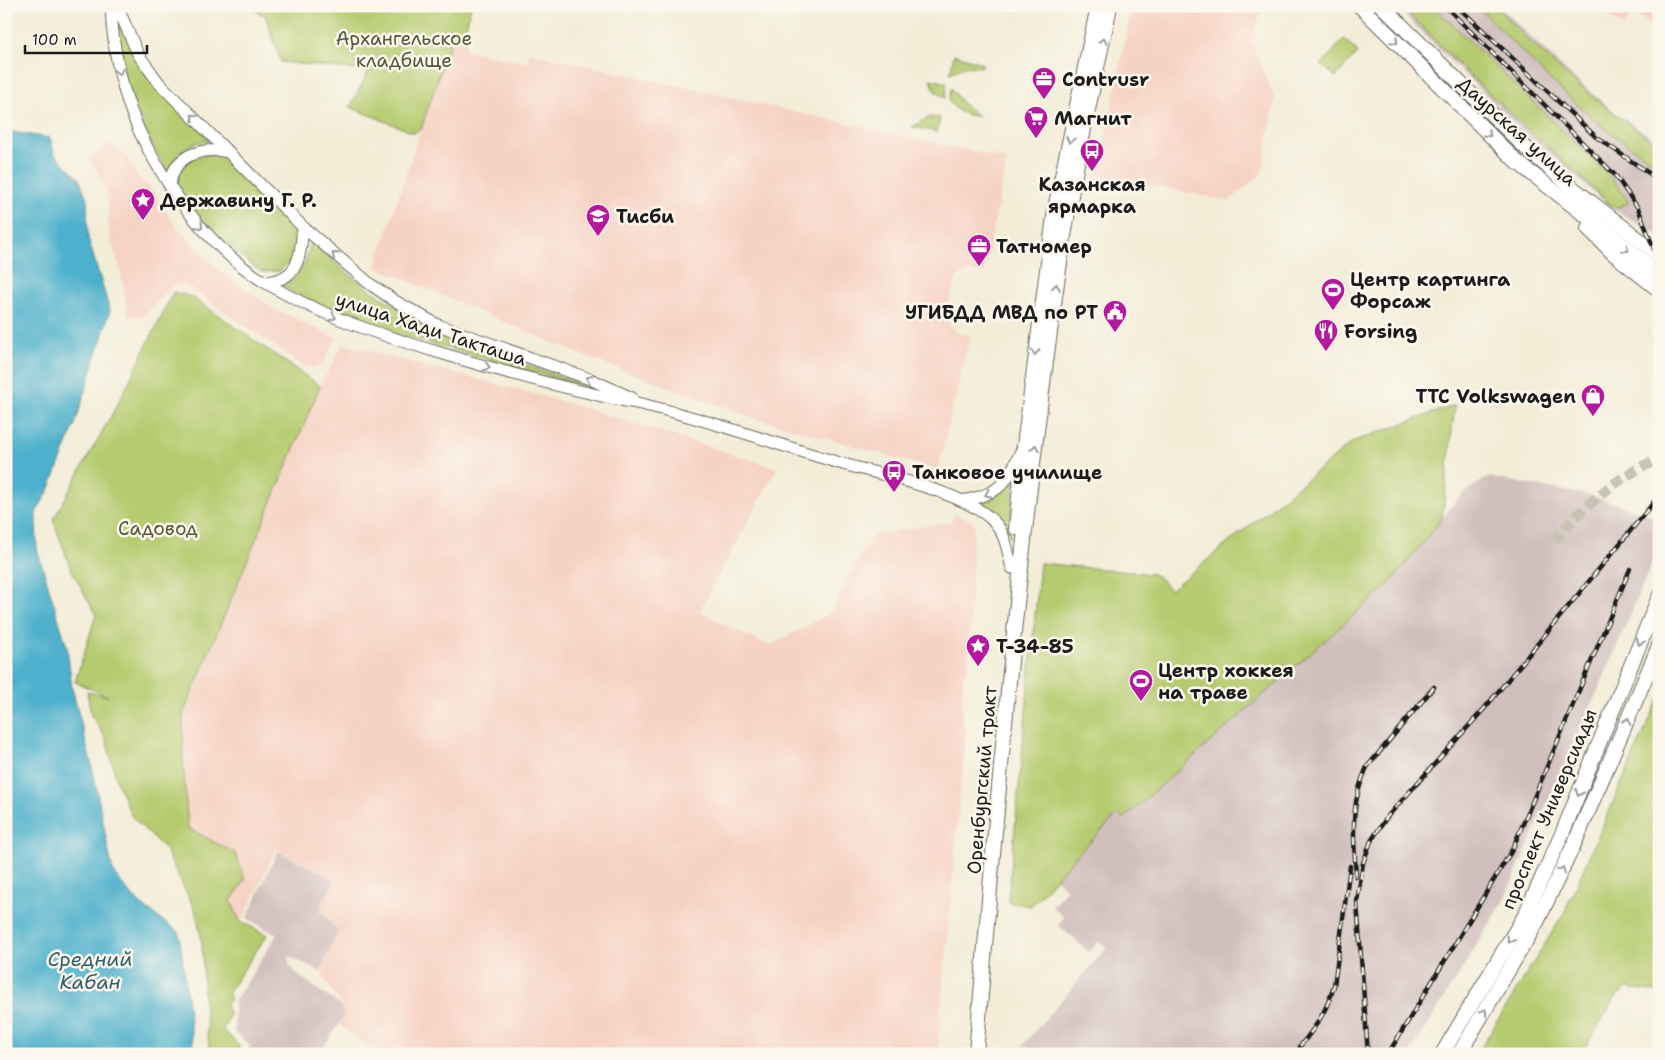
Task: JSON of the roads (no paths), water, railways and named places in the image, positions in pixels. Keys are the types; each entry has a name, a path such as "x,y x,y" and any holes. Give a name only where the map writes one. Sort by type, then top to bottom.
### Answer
{"main road":[{"name":"Оренбургский тракт","path":"968,1054 1024,446 1055,209 1098,6"},
{"name":"Оренбургский тракт","path":"976,1054 1020,566 1040,400 1069,210 1110,6"},
{"name":"Даурская улица","path":"1360,6 1517,162 1565,190"},
{"name":"Даурская улица","path":"1382,6 1565,190 1659,273"},
{"path":"1565,190 1659,244"},
{"path":"1565,190 1659,255"},
{"path":"1565,190 1576,216 1614,254 1659,290"},
{"name":"проспект Универсиады","path":"1442,1054 1525,915 1562,834 1659,597"},
{"name":"проспект Универсиады","path":"1459,1054 1537,922 1576,840 1659,646"}],"street":[{"name":"улица Хади Такташа","path":"111,6 114,49 122,85 148,150 170,187 206,233 227,253 264,282 319,311 402,341 507,372 601,396 650,406 898,479 962,501 996,523 1004,537 1012,568"},
{"name":"улица Хади Такташа","path":"117,6 138,54 159,83 303,227 370,284 395,301 438,325 590,379 650,406"},
{"path":"170,187 173,173 186,158 203,150 229,152"},
{"path":"264,282 279,280 295,269 300,258 303,227"},
{"path":"962,501 984,497 994,492 1004,483 1024,446"}],"water":[{"name":"Средний Кабан","path":"6,129 12,132 50,138 54,153 79,178 87,199 88,238 110,311 75,424 50,488 36,513 37,549 67,647 72,688 93,771 112,868 133,896 151,912 179,932 194,1054 6,1054"}],"tunnel":[{"path":"1554,541 1577,516 1615,483 1659,459"}],"railway":[{"path":"1445,6 1615,175 1638,208 1659,262"},
{"path":"1457,6 1596,137 1659,180"},
{"path":"1368,1054 1357,902 1363,863 1371,841 1387,817 1484,709 1659,496"},
{"path":"1388,1054 1512,850 1630,569"},
{"path":"1356,877 1354,821 1357,795 1361,781 1367,767 1434,687"},
{"path":"1300,1046 1320,1018 1334,986 1350,866"}],"place":[{"name":"Contrusr","path":"1044,100"},
{"name":"Магнит","path":"1036,139"},
{"name":"Казанская ярмарка","path":"1092,172"},
{"name":"Державину Г. Р.","path":"143,221"},
{"name":"Тисби","path":"598,237"},
{"name":"Татномер","path":"979,267"},
{"name":"Центр картинга Форсаж","path":"1333,311"},
{"name":"УГИБДД МВД по РТ","path":"1115,333"},
{"name":"Forsing","path":"1326,352"},
{"name":"ТТС Volkswagen","path":"1593,417"},
{"name":"Танковое училище","path":"894,493"},
{"name":"T-34-85","path":"978,667"},
{"name":"Центр хоккея на траве","path":"1141,702"}],"park label":[{"name":"Архангельское кладбище","path":"404,49"},
{"name":"Садовод","path":"158,528"}]}
